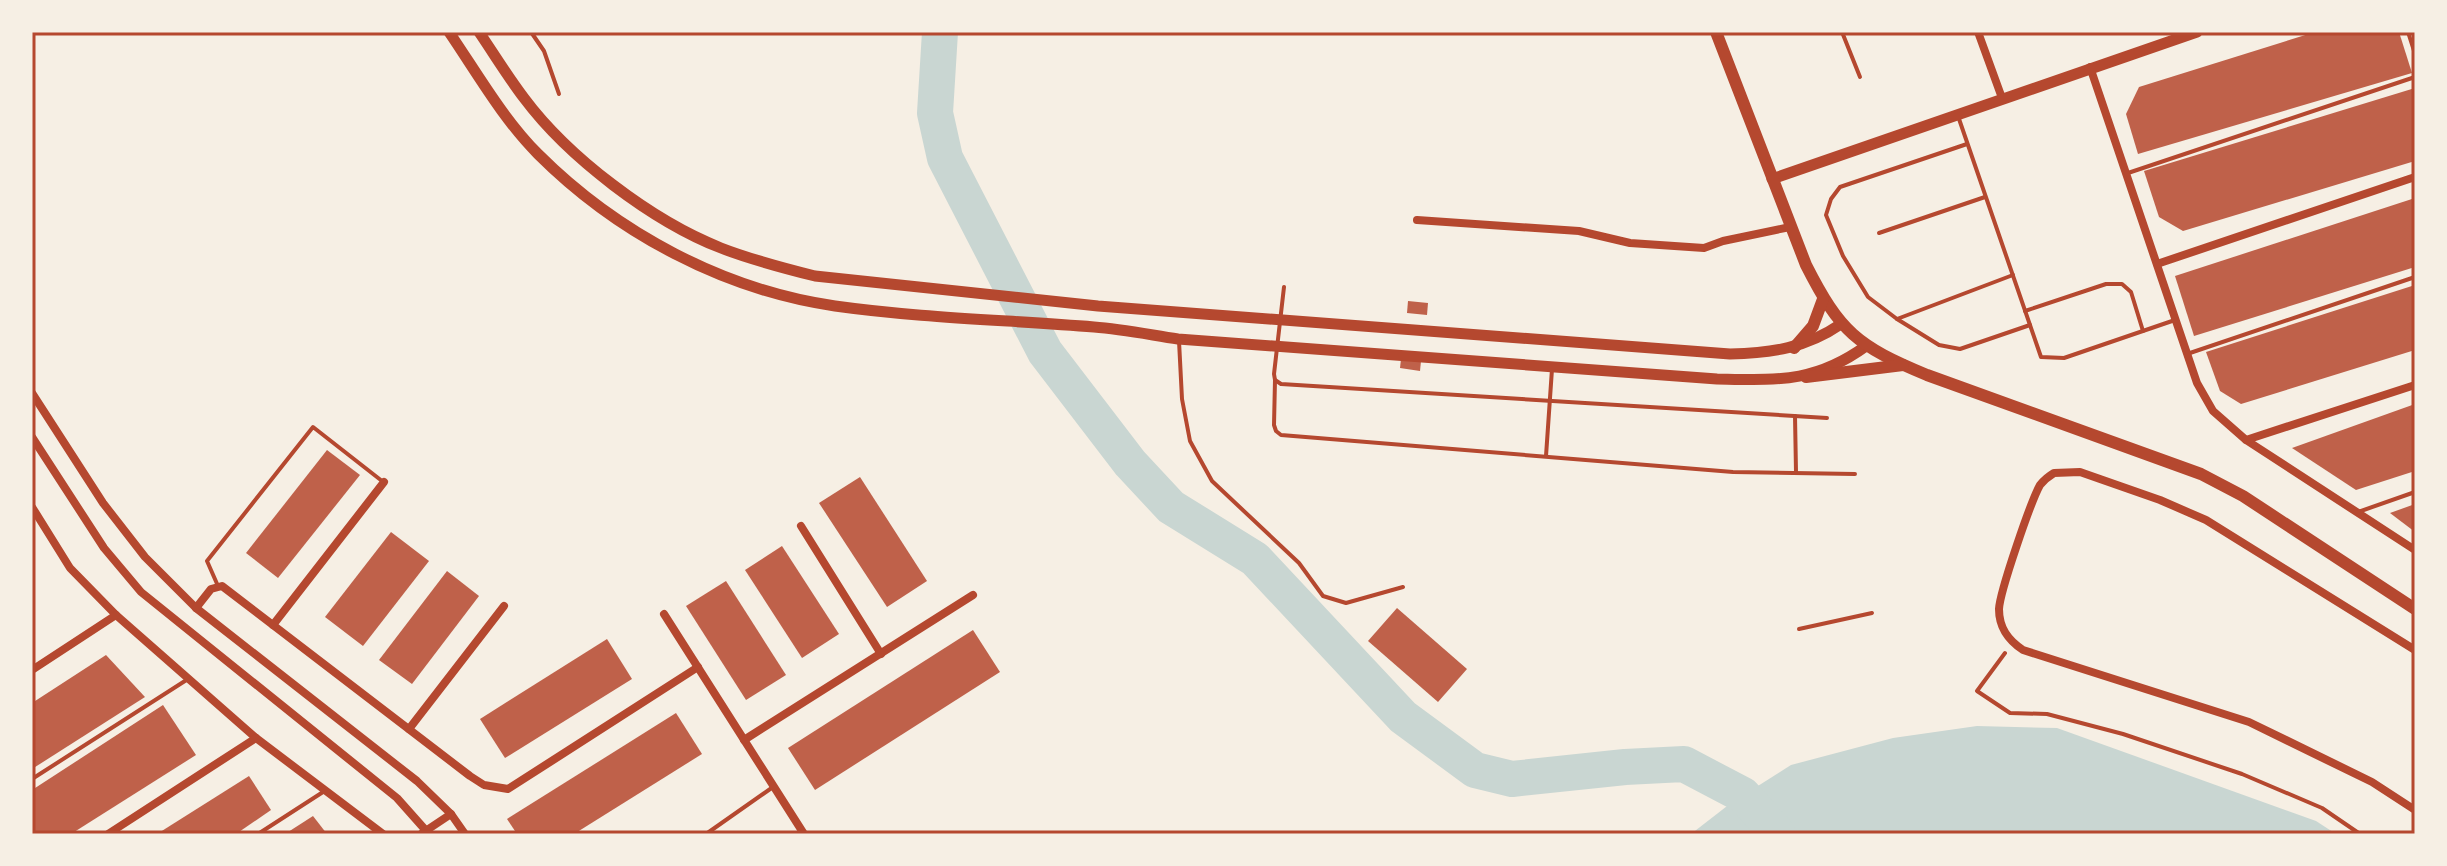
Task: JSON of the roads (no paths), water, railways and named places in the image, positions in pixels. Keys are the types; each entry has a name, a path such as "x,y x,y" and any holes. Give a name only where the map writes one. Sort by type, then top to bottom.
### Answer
{"main road":[{"path":"1716,32 1790,227 1823,299 1841,324 1866,346 1903,365 2201,474 2243,496 2415,609"},
{"path":"1794,348 1813,326 1823,299"},
{"path":"1806,377 1903,365"}],"street":[{"path":"449,32 504,113 537,153 574,186 635,232 708,271 832,306 927,316 1099,327 1178,339 1717,379 1806,377 1842,363 1866,346"},
{"path":"479,32 524,99 589,166 649,209 718,247 815,276 1098,306 1730,354 1765,354 1794,348 1825,336 1841,324"},
{"path":"1978,32 2002,98"},
{"path":"1772,179 2192,33"},
{"path":"2090,67 2197,383 2213,411 2246,440 2415,550"},
{"path":"2157,264 2415,177"},
{"path":"1417,220 1579,231 1630,243 1704,248 1790,227"},
{"path":"2246,440 2415,385"},
{"path":"32,393 103,503 145,557 196,608 417,781 451,814 465,834"},
{"path":"32,437 104,548 141,592 397,798 425,833 451,814"},
{"path":"2415,650 2206,520 2080,472 2054,473 2039,487 2002,591 1999,609 2001,623 2012,643 2023,650 2249,722 2372,782 2415,810"},
{"path":"273,625 384,482"},
{"path":"32,507 70,568 116,615 256,738 383,834"},
{"path":"801,526 881,654"},
{"path":"196,608 211,589 222,586 484,785 508,789 698,667"},
{"path":"744,740 973,595"},
{"path":"409,729 504,606"},
{"path":"664,614 804,834"},
{"path":"32,670 116,615"},
{"path":"108,834 256,738"}],"lane":[{"path":"531,32 544,51 559,94"},
{"path":"2408,32 2415,54"},
{"path":"2128,173 2415,77"},
{"path":"1957,114 2041,357 2064,358 2175,319"},
{"path":"1967,144 1840,187 1831,199 1826,215 1843,256 1868,297 1939,345 1960,349 2030,325"},
{"path":"1879,233 1985,197"},
{"path":"1897,319 2013,275"},
{"path":"2187,354 2415,277"},
{"path":"2025,311 2106,284 2122,284 2131,292 2143,331"},
{"path":"1284,287 1277,346 1274,425 1281,435 1733,472 1855,474"},
{"path":"1178,339 1182,399 1190,441 1212,481 1299,563 1323,596 1346,603 1403,587"},
{"path":"1546,456 1553,367"},
{"path":"1275,380 1281,384 1827,418"},
{"path":"1795,416 1796,472"},
{"path":"218,586 207,561 313,427 384,482"},
{"path":"2356,513 2415,492"},
{"path":"1799,629 1872,613"},
{"path":"32,779 188,679"},
{"path":"706,834 773,787"},
{"path":"258,834 325,790"}],"waterway":[{"path":"940,32 935,113 945,158 1045,352 1130,463 1171,507 1255,559 1403,717 1475,770 1512,779 1684,764 1743,795 1777,833"}]}
